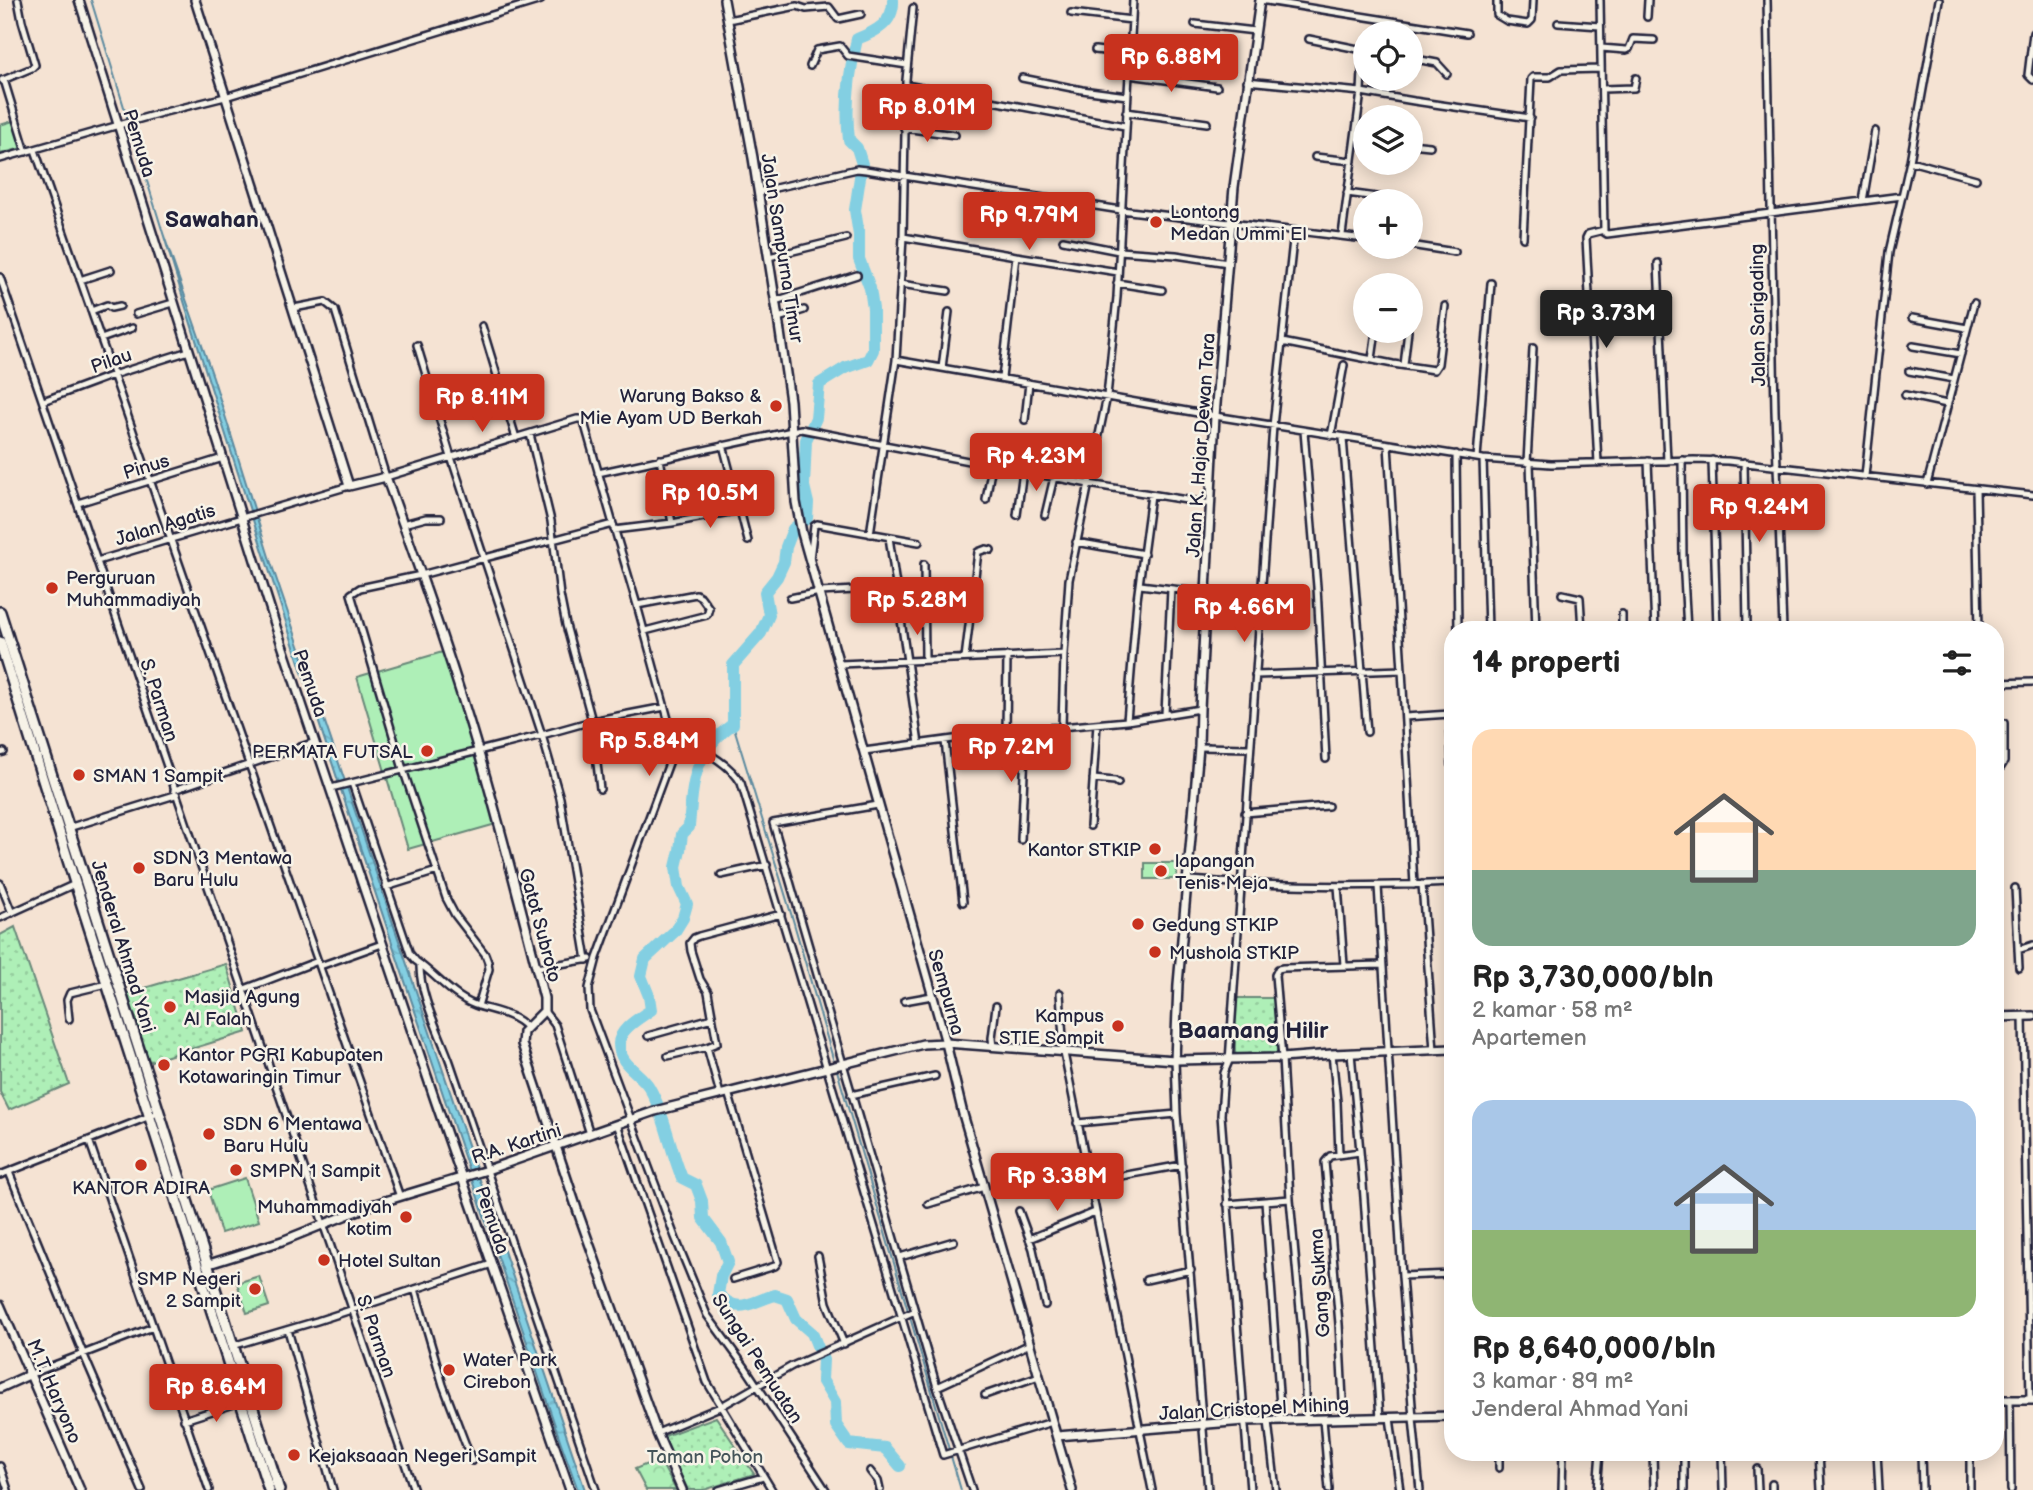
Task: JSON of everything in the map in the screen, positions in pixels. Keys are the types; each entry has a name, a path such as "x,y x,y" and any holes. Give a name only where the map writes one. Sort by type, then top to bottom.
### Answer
{"highway":[{"name":"Jenderal Ahmad Yani","path":"0,612 3,640 75,884 107,984 206,1265 279,1490"},
{"name":"Jenderal Ahmad Yani","path":"3,640 68,828 240,1402 269,1490"}],"street":[{"path":"18,0 34,65 2,80 26,152"},
{"name":"Pemuda","path":"79,0 223,458 246,516 276,627 315,742 335,787 382,944 570,1490"},
{"path":"195,0 349,486 582,418 673,734 733,772 741,783 781,914 835,1067 851,1095 937,1387 972,1490"},
{"path":"0,159 225,97 541,0"},
{"name":"Jalan Sampurna Timur","path":"724,0 778,318 792,429 796,502"},
{"path":"1062,727 1068,589 1107,396 1118,272 1133,0"},
{"path":"1260,0 1467,33"},
{"name":"Jalan K. Hajar Dewan Tara","path":"1175,1060 1178,984 1199,747 1215,416 1234,187 1260,0"},
{"path":"1497,0 1497,15 1507,21 1528,24 1532,20 1533,0"},
{"path":"1600,0 1604,230 1607,234 1902,196"},
{"path":"1647,18 1648,0"},
{"name":"Jalan Sarigading","path":"1767,0 1776,466 1783,621"},
{"path":"1865,476 1889,252 1910,161 1939,0"},
{"path":"728,20 797,6 805,9 828,6 838,19 861,14"},
{"path":"870,534 896,360 903,237 906,65 913,8"},
{"path":"1070,13 1132,20"},
{"path":"1558,23 1600,26"},
{"path":"1195,24 1255,31"},
{"path":"2033,33 2028,75 2033,80"},
{"path":"1309,39 1353,48"},
{"path":"1601,48 1629,50 1633,39 1654,40"},
{"path":"810,65 816,52 841,46 846,55 906,65"},
{"path":"1095,50 1130,54"},
{"path":"1423,60 1437,63 1447,74"},
{"path":"1523,237 1530,82 1533,77 1550,77 1561,70 1601,69"},
{"path":"1129,75 1217,87"},
{"path":"1022,78 1127,96"},
{"path":"1602,89 1634,88 1636,78"},
{"path":"1248,81 1361,92 1414,102 1530,117"},
{"path":"906,85 1125,126"},
{"path":"1359,105 1361,92"},
{"path":"1126,112 1207,123"},
{"path":"904,128 955,135"},
{"path":"1863,201 1875,131"},
{"path":"1423,145 1430,146"},
{"path":"1342,235 1353,149"},
{"path":"35,150 400,1197"},
{"path":"1315,157 1352,162"},
{"path":"1910,161 1976,179"},
{"path":"758,192 857,169 1121,210 1353,237"},
{"path":"1347,193 1353,194"},
{"path":"1598,463 1586,238 1588,234 1604,230"},
{"path":"1250,1490 1221,1115 1224,1073 1228,1060 1273,426 1294,231"},
{"path":"903,237 1118,272"},
{"path":"769,257 846,238"},
{"path":"1063,240 1119,251 1176,255 1228,263"},
{"path":"1423,247 1455,252"},
{"path":"1002,378 1016,256"},
{"path":"1658,263 1667,461"},
{"path":"80,280 111,270"},
{"path":"775,301 857,275"},
{"name":"S. Parman","path":"0,277 414,1490"},
{"path":"1117,283 1162,290"},
{"path":"1488,621 1480,458 1491,283"},
{"path":"900,284 948,291"},
{"path":"293,308 325,302 335,310 386,477"},
{"path":"136,314 173,303"},
{"path":"1927,484 1973,303"},
{"path":"91,311 107,305 111,308 120,306"},
{"path":"1282,342 1431,370 1438,366 1445,306"},
{"path":"778,318 804,310"},
{"path":"942,368 949,312"},
{"path":"1912,318 1967,328"},
{"path":"482,326 516,438"},
{"path":"101,339 132,328"},
{"path":"1372,359 1374,343"},
{"path":"1404,365 1407,343"},
{"path":"417,345 560,799 587,960"},
{"path":"1913,346 1961,354"},
{"path":"1533,348 1529,463 1536,621"},
{"name":"Pilau","path":"43,401 189,351"},
{"path":"896,360 1331,436 1480,458 1529,463 1682,460 1744,462 2033,495"},
{"path":"1331,436 1344,365"},
{"path":"1909,371 1954,379"},
{"path":"1025,420 1029,383"},
{"path":"1905,395 1947,404"},
{"path":"598,473 792,429 802,429 1089,484 1211,504"},
{"path":"1304,431 1317,587 1326,759"},
{"path":"530,434 550,514 564,618 592,721 600,789"},
{"path":"1343,438 1367,732"},
{"path":"723,445 748,541"},
{"path":"1388,445 1414,885"},
{"path":"1456,454 1458,621"},
{"name":"Pinus","path":"78,503 223,458"},
{"path":"660,459 672,523"},
{"path":"1682,460 1687,621"},
{"path":"1712,460 1717,621"},
{"path":"1648,461 1655,621"},
{"path":"1744,462 1747,621"},
{"path":"986,500 992,465"},
{"path":"1017,515 1023,471"},
{"name":"Gatot Subroto","path":"386,477 478,751 544,998 544,1011 526,1027"},
{"path":"1045,515 1054,477"},
{"name":"Jalan Agatis","path":"97,561 349,486"},
{"path":"1976,489 1979,621"},
{"path":"1127,720 1151,495"},
{"name":"Sempurna","path":"796,502 946,1043 963,1114 1072,1490"},
{"path":"478,1006 489,969 488,962 485,954 451,909 403,769 351,593 356,589 613,527 672,523 740,510"},
{"path":"403,524 426,518 441,518"},
{"path":"810,559 817,524 919,542"},
{"path":"889,537 919,744"},
{"path":"1076,542 1144,554"},
{"path":"965,658 978,552 991,550"},
{"path":"923,564 925,659"},
{"path":"1140,586 1206,593"},
{"path":"1165,714 1171,589"},
{"path":"790,598 820,592 855,590"},
{"path":"637,605 696,594 709,608 708,615 645,632"},
{"path":"1562,594 1580,598 1581,621"},
{"path":"1622,614 1622,621"},
{"path":"840,664 1064,654"},
{"path":"1006,732 1007,656"},
{"path":"1255,675 1402,670"},
{"path":"2004,683 2033,682"},
{"path":"335,787 592,721 665,707"},
{"path":"864,751 1006,732 1097,724 1200,709"},
{"path":"1405,717 1444,714"},
{"path":"2004,723 2004,762"},
{"path":"1090,825 1097,724"},
{"path":"1021,839 1026,730"},
{"name":"Sungai Pemuatan","path":"673,734 672,755 597,958 589,988 589,1002 703,1307 826,1490"},
{"path":"945,741 963,902"},
{"path":"68,828 315,742"},
{"path":"1199,747 1249,748"},
{"path":"1093,779 1118,783"},
{"path":"349,783 410,954 461,998 512,1017 526,1027 521,1038 522,1044 556,1147 657,1433 682,1490"},
{"path":"878,805 773,823 835,1067 903,1316 943,1455 1052,1422"},
{"path":"1245,813 1328,806"},
{"path":"721,875 767,865"},
{"path":"386,887 437,871"},
{"path":"1189,880 1338,886 1444,883"},
{"path":"0,883 12,913"},
{"path":"0,918 75,884"},
{"path":"1422,884 1434,1049"},
{"path":"1338,886 1344,965"},
{"path":"1378,886 1402,1276 1420,1490"},
{"path":"2015,888 2019,968"},
{"path":"668,1056 717,1043 708,991 701,981 689,946 691,940 781,914"},
{"path":"242,990 382,944"},
{"path":"2018,950 2033,945"},
{"path":"536,968 597,958"},
{"path":"420,964 420,974 430,1008 596,1490"},
{"path":"1306,1419 1276,971 1283,968 1381,965"},
{"path":"69,1019 68,995 107,984"},
{"path":"1060,993 1064,1053 1152,1490"},
{"path":"904,1000 932,996"},
{"path":"993,1047 996,1006"},
{"path":"544,1011 555,1025 590,1135"},
{"path":"2004,1399 2031,1400 2023,1016"},
{"path":"2004,1017 2033,1016"},
{"path":"648,1036 712,1018"},
{"name":"R.A. Kartini","path":"206,1265 275,1244 322,1224 556,1147 655,1111 923,1044 946,1043 1175,1060 1282,1058 1444,1049"},
{"path":"706,1047 724,1093 778,1262 775,1266 733,1279"},
{"path":"1350,1053 1380,1418"},
{"name":"Gang Sukma","path":"1332,1054 1339,1154 1329,1156 1325,1162 1344,1419"},
{"path":"1175,1060 1177,1114 1208,1490"},
{"path":"851,1095 935,1076"},
{"path":"0,1175 154,1114"},
{"path":"1077,1123 1177,1114"},
{"path":"617,1124 702,1370 720,1407 772,1490"},
{"path":"89,1140 209,1490"},
{"path":"1339,1154 1360,1152"},
{"path":"1088,1182 1182,1165"},
{"path":"9,1171 142,1490"},
{"path":"928,1203 984,1187"},
{"path":"1227,1204 1290,1199"},
{"path":"1265,1201 1282,1420"},
{"path":"1019,1211 1041,1280 1045,1305"},
{"path":"1029,1239 1094,1212"},
{"path":"900,1257 954,1241"},
{"path":"818,1256 827,1303 844,1344"},
{"path":"232,1346 492,1264"},
{"path":"1146,1280 1191,1270"},
{"path":"1402,1276 1444,1274"},
{"path":"415,1289 443,1385 472,1461"},
{"name":"M.T. Haryono","path":"0,1305 80,1490"},
{"path":"657,1433 720,1407 792,1366 914,1311"},
{"path":"0,1388 153,1327"},
{"path":"288,1330 333,1490"},
{"path":"937,1387 1030,1344"},
{"path":"985,1395 1039,1376"},
{"path":"2010,1399 2011,1490"},
{"path":"184,1420 240,1402"},
{"name":"Jalan Cristopel Mihing","path":"1057,1436 1245,1421 1444,1416"},
{"path":"1390,1418 1400,1490"},
{"path":"1322,1419 1329,1490"},
{"path":"1268,1420 1276,1490"},
{"path":"1499,1461 1499,1468"},
{"path":"1562,1490 1563,1461"},
{"path":"1597,1490 1599,1461"},
{"path":"1653,1461 1654,1490"},
{"path":"1684,1461 1684,1490"},
{"path":"1722,1461 1723,1490"},
{"path":"1819,1461 1821,1490"},
{"path":"1877,1461 1879,1490"},
{"path":"1921,1461 1923,1490"},
{"path":"1970,1461 1970,1490"},
{"path":"0,1466 8,1490"},
{"path":"1757,1469 1758,1490"},
{"path":"870,1471 878,1481 880,1490"},
{"path":"719,1490 763,1477"}],"green space":[{"path":"13,121 22,148 0,154 0,125"},
{"name":"PERMATA FUTSAL","path":"446,651 496,824 408,849 357,677"},
{"name":"lapangan Tenis Meja","path":"1145,863 1177,863 1177,879 1145,879"},
{"path":"15,927 69,1084 9,1110 0,1092 0,935"},
{"path":"226,964 247,1032 145,1063 124,994"},
{"path":"1234,998 1276,998 1277,1055 1235,1055"},
{"path":"245,1178 259,1221 221,1233 208,1190"},
{"path":"259,1276 269,1306 247,1313 237,1283"},
{"name":"Taman Pohon","path":"716,1417 754,1474 704,1490 688,1490 662,1437"},
{"path":"659,1459 676,1490 646,1490 635,1469"}],"water":[{"path":"163,233 213,377 270,560 585,1490 578,1490 561,1443 408,991 258,537"}],"waterway":[{"path":"91,0 128,120"},
{"path":"893,0 887,21 877,30 857,39 848,102 849,140 857,148 862,164 855,210 859,259 870,288 873,309 873,350 868,360 845,368 819,384 816,418 806,440 804,486 808,503 807,518 793,529 784,562 777,577 765,592 769,615 761,633 733,665 733,724 720,735 703,757 694,782 689,827 682,834 676,867 679,887 687,904 683,918 675,931 645,959 641,976 651,1010 622,1033 619,1044 626,1063 649,1087 682,1178 696,1185 702,1201 703,1218 721,1242 728,1262 721,1276 718,1294 725,1301 739,1306 775,1295 787,1299 796,1319 812,1333 823,1360 822,1380 835,1402 836,1425 849,1444 885,1448 900,1466"},
{"path":"130,126 163,233"},
{"path":"733,724 834,1062"},
{"path":"836,1067 961,1490"},
{"path":"1559,1490 1560,1471"}],"place":[{"name":"Lontong Medan Ummi El","path":"1156,222"},
{"name":"Warung Bakso & Mie Ayam UD Berkah","path":"776,406"},
{"name":"Perguruan Muhammadiyah","path":"52,588"},
{"name":"PERMATA FUTSAL","path":"427,751"},
{"name":"SMAN 1 Sampit","path":"79,775"},
{"name":"Kantor STKIP","path":"1155,849"},
{"name":"SDN 3 Mentawa Baru Hulu","path":"139,868"},
{"name":"lapangan Tenis Meja","path":"1161,871"},
{"name":"Gedung STKIP","path":"1138,924"},
{"name":"Mushola STKIP","path":"1155,952"},
{"name":"Masjid Agung Al Falah","path":"170,1007"},
{"name":"Kampus STIE Sampit","path":"1118,1026"},
{"name":"Kantor PGRI Kabupaten Kotawaringin Timur","path":"164,1065"},
{"name":"SDN 6 Mentawa Baru Hulu","path":"209,1134"},
{"name":"KANTOR ADIRA","path":"141,1165"},
{"name":"SMPN 1 Sampit","path":"236,1170"},
{"name":"Muhammadiyah kotim","path":"406,1217"},
{"name":"Hotel Sultan","path":"324,1260"},
{"name":"SMP Negeri 2 Sampit","path":"255,1289"},
{"name":"Water Park Cirebon","path":"449,1370"},
{"name":"Kejaksaaan Negeri Sampit","path":"294,1455"}],"district":[{"name":"Sawahan","path":"212,219"},
{"name":"Baamang Hilir","path":"1253,1030"}]}
